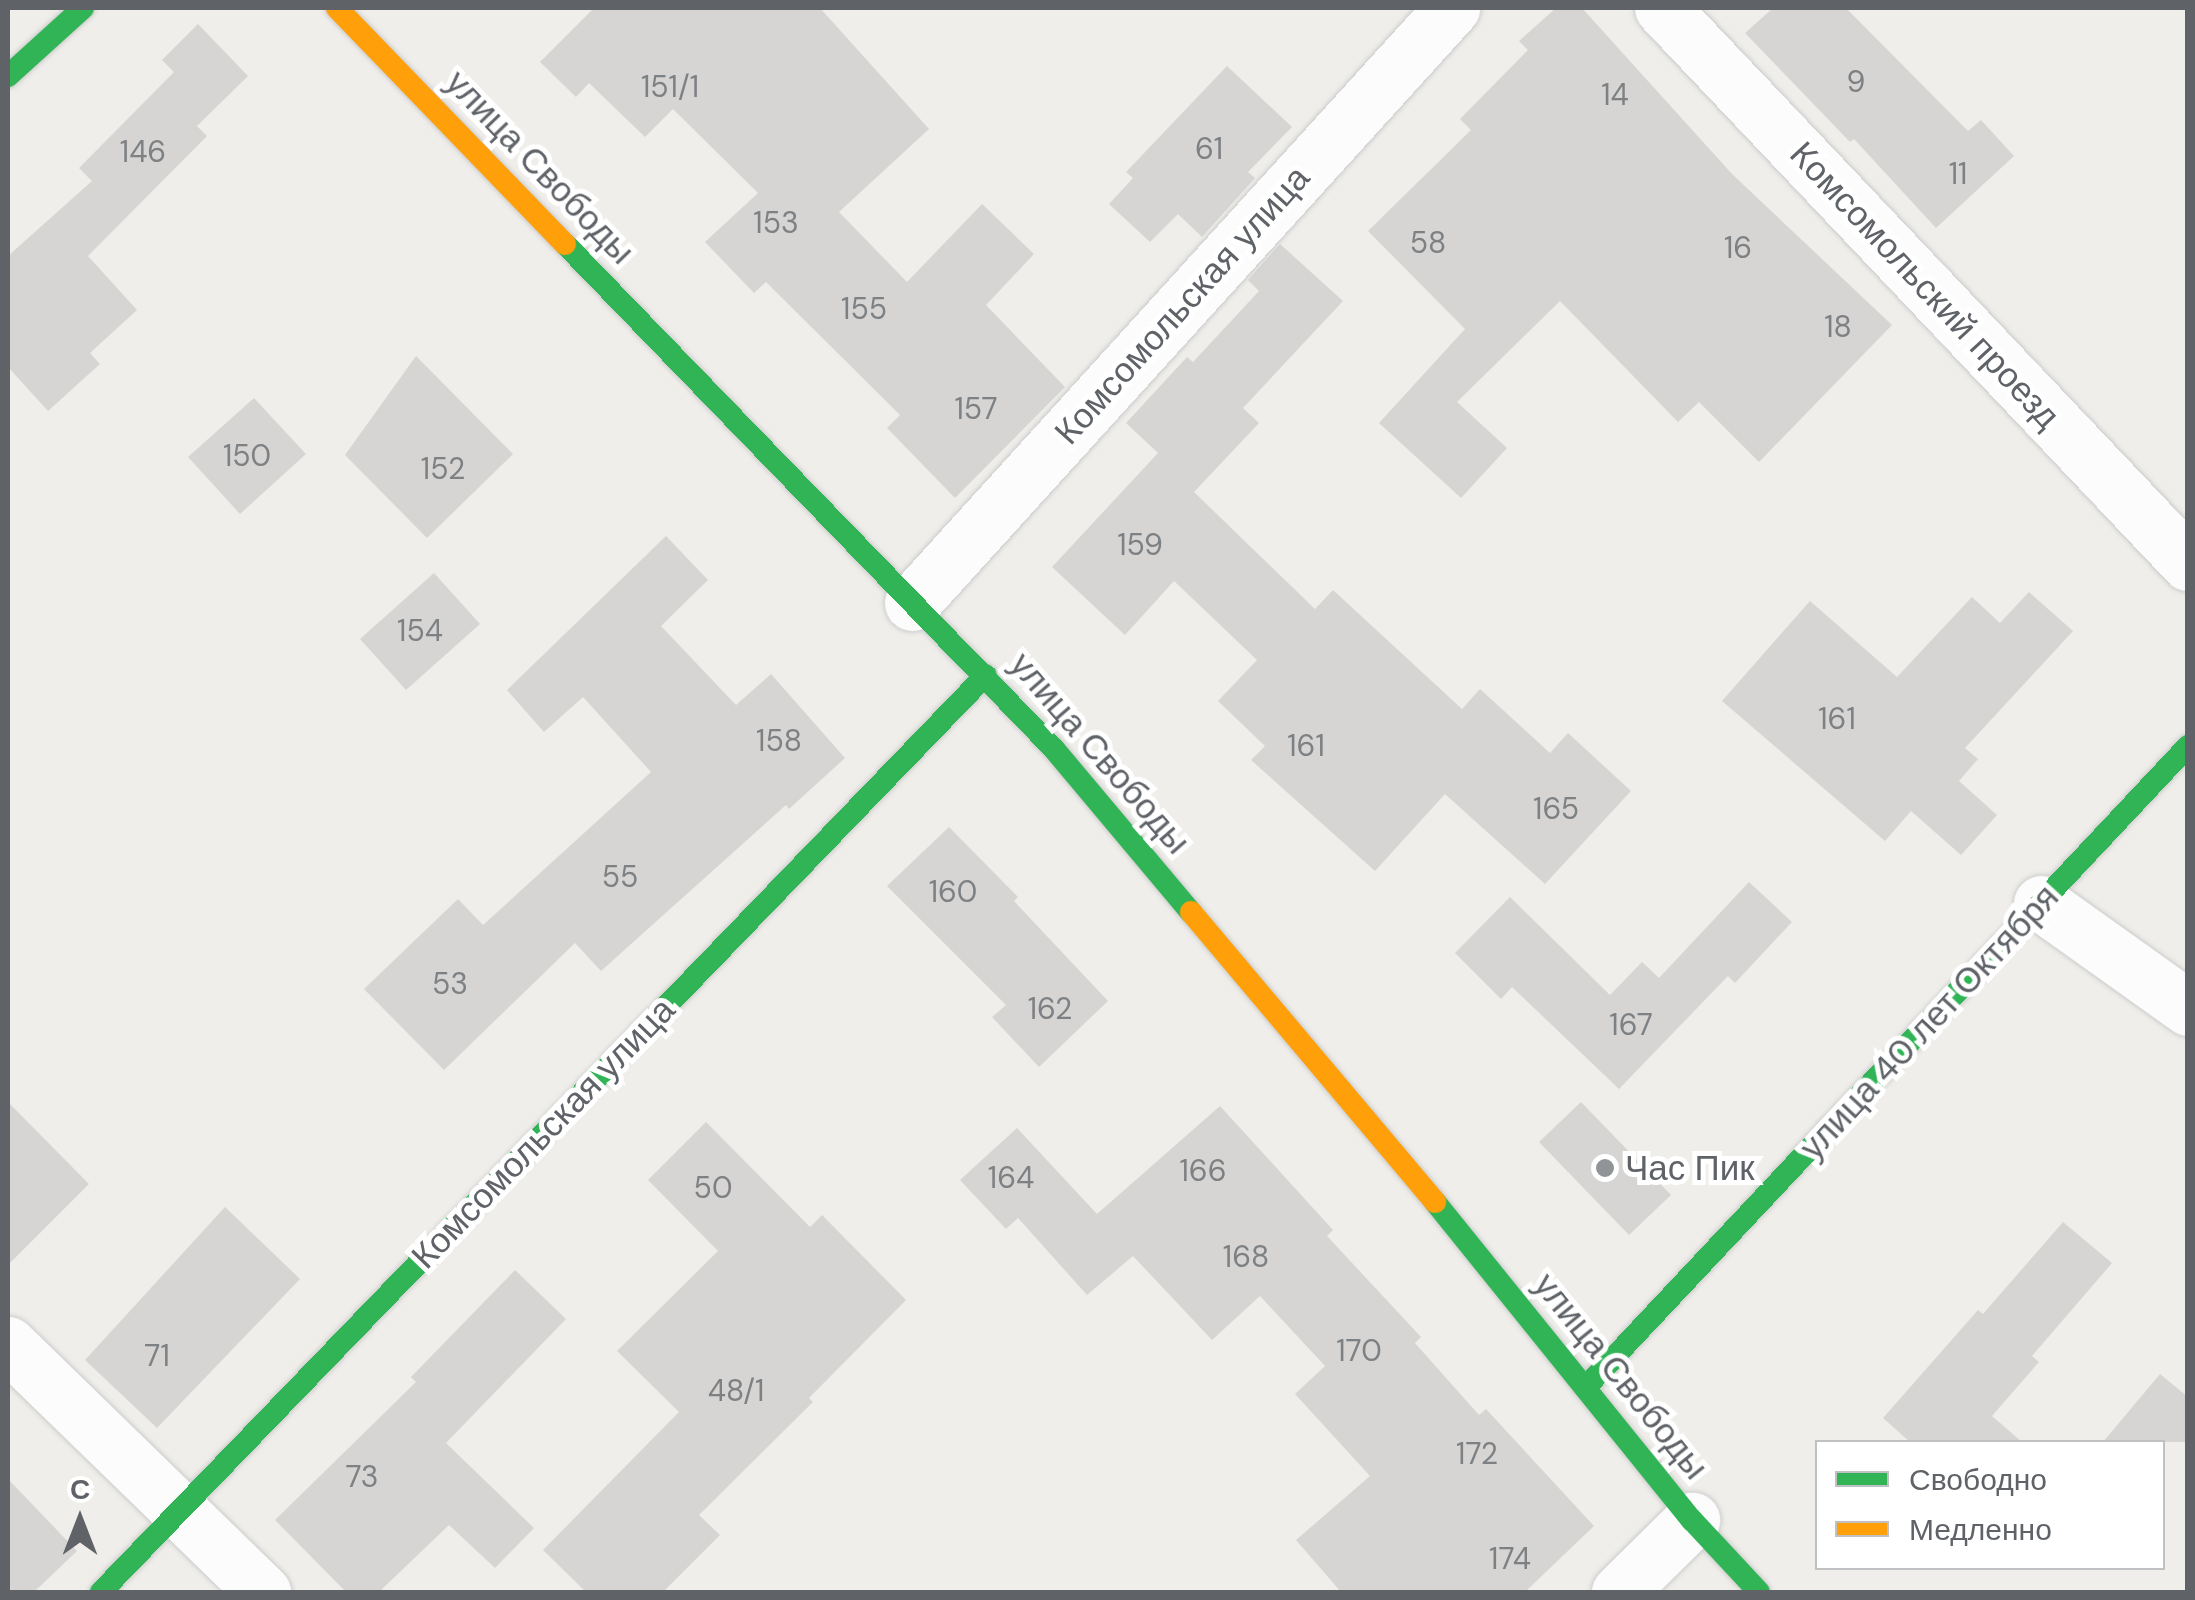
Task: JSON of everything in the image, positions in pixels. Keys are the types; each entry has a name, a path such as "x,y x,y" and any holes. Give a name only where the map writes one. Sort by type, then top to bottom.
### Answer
{"street":[{"path":"8,76 83,8"},
{"name":"улица Свободы","path":"337,8 1067,764 1587,1386 1692,1520 1759,1592"},
{"name":"Комсомольская улица","path":"912,603 1452,8"},
{"name":"Комсомольский проезд","path":"1662,8 2188,563"},
{"name":"Комсомольская улица","path":"101,1592 986,676"},
{"name":"улица 40 лет Октября","path":"1587,1386 2188,746"},
{"path":"2041,903 2188,1008"},
{"path":"8,1344 263,1592"},
{"path":"1619,1592 1692,1520"}],"building":[{"path":"594,8 820,8 929,129 839,212 907,282 982,204 1034,254 986,305 1065,387 955,498 887,428 900,415 766,282 754,293 705,242 758,193 673,109 645,137 589,83 576,97 540,62"},
{"path":"1556,8 1582,8 1732,174 1892,325 1759,462 1699,402 1678,422 1560,301 1457,402 1507,448 1461,498 1379,423 1465,329 1368,231 1471,130 1460,119 1528,50 1519,41"},
{"path":"1773,8 1846,8 1968,131 1981,120 2014,156 1936,228 1854,139 1850,142 1745,33"},
{"path":"198,24 248,76 197,126 207,136 88,256 137,310 90,353 100,364 48,411 8,367 8,256 92,181 79,168 174,72 162,60"},
{"path":"1227,66 1292,127 1248,172 1255,178 1202,237 1178,214 1150,242 1109,204 1133,178 1126,172"},
{"path":"1280,244 1343,301 1243,408 1259,423 1194,492 1315,609 1333,590 1462,709 1480,689 1550,753 1568,733 1631,791 1545,884 1445,794 1375,871 1251,760 1265,746 1218,701 1257,660 1174,581 1125,635 1052,567 1158,453 1126,423 1187,357 1193,362 1259,291 1248,280"},
{"path":"416,356 513,454 427,538 345,455"},
{"path":"254,398 306,454 240,514 188,457"},
{"path":"666,536 708,580 661,626 736,705 771,674 845,758 789,809 786,805 601,971 575,943 444,1070 364,989 458,899 483,925 651,772 583,697 544,732 507,690"},
{"path":"434,573 480,624 406,690 360,639"},
{"path":"2029,592 2073,631 1965,748 1978,759 1959,781 1997,815 1961,855 1911,811 1885,841 1722,701 1810,601 1897,677 1972,597 2000,623"},
{"path":"949,827 1018,897 1014,901 1108,1001 1039,1067 992,1017 1006,1005 887,886"},
{"path":"1749,882 1792,922 1735,983 1728,976 1619,1089 1512,987 1501,999 1455,953 1510,897 1610,995 1642,962 1659,978"},
{"path":"8,1102 89,1184 8,1265"},
{"name":"Час Пик","path":"1581,1102 1671,1195 1629,1235 1539,1142"},
{"path":"1220,1106 1333,1230 1327,1236 1421,1337 1415,1343 1479,1415 1486,1409 1594,1526 1525,1592 1341,1592 1296,1540 1370,1476 1295,1394 1325,1366 1260,1296 1212,1340 1133,1256 1087,1295 1018,1218 1006,1229 960,1180 1017,1128 1097,1214"},
{"path":"706,1122 810,1227 822,1215 906,1300 809,1398 813,1402 699,1515 720,1535 663,1592 586,1592 543,1550 679,1412 617,1351 718,1251 648,1180"},
{"path":"225,1207 300,1279 157,1428 85,1360"},
{"path":"2063,1222 2112,1263 2032,1356 2039,1362 1992,1416 2020,1440 1908,1440 1883,1418 1978,1310 1983,1314"},
{"path":"515,1270 566,1319 446,1443 534,1528 495,1568 449,1525 379,1592 346,1592 275,1520 416,1382 411,1377"},
{"path":"2160,1374 2188,1397 2188,1442 2105,1440"},
{"path":"8,1479 77,1551 34,1592 8,1592"}],"traffic: fast":[{"path":"8,76 83,8"},
{"path":"565,244 1054,749 1191,912"},
{"path":"101,1592 986,675"},
{"path":"1587,1386 2188,746"},
{"path":"1435,1202 1692,1520 1759,1592"}],"traffic: slow":[{"path":"337,8 565,244"},
{"path":"1191,912 1435,1202"}],"place":[{"name":"Час Пик","path":"1605,1168"}]}
